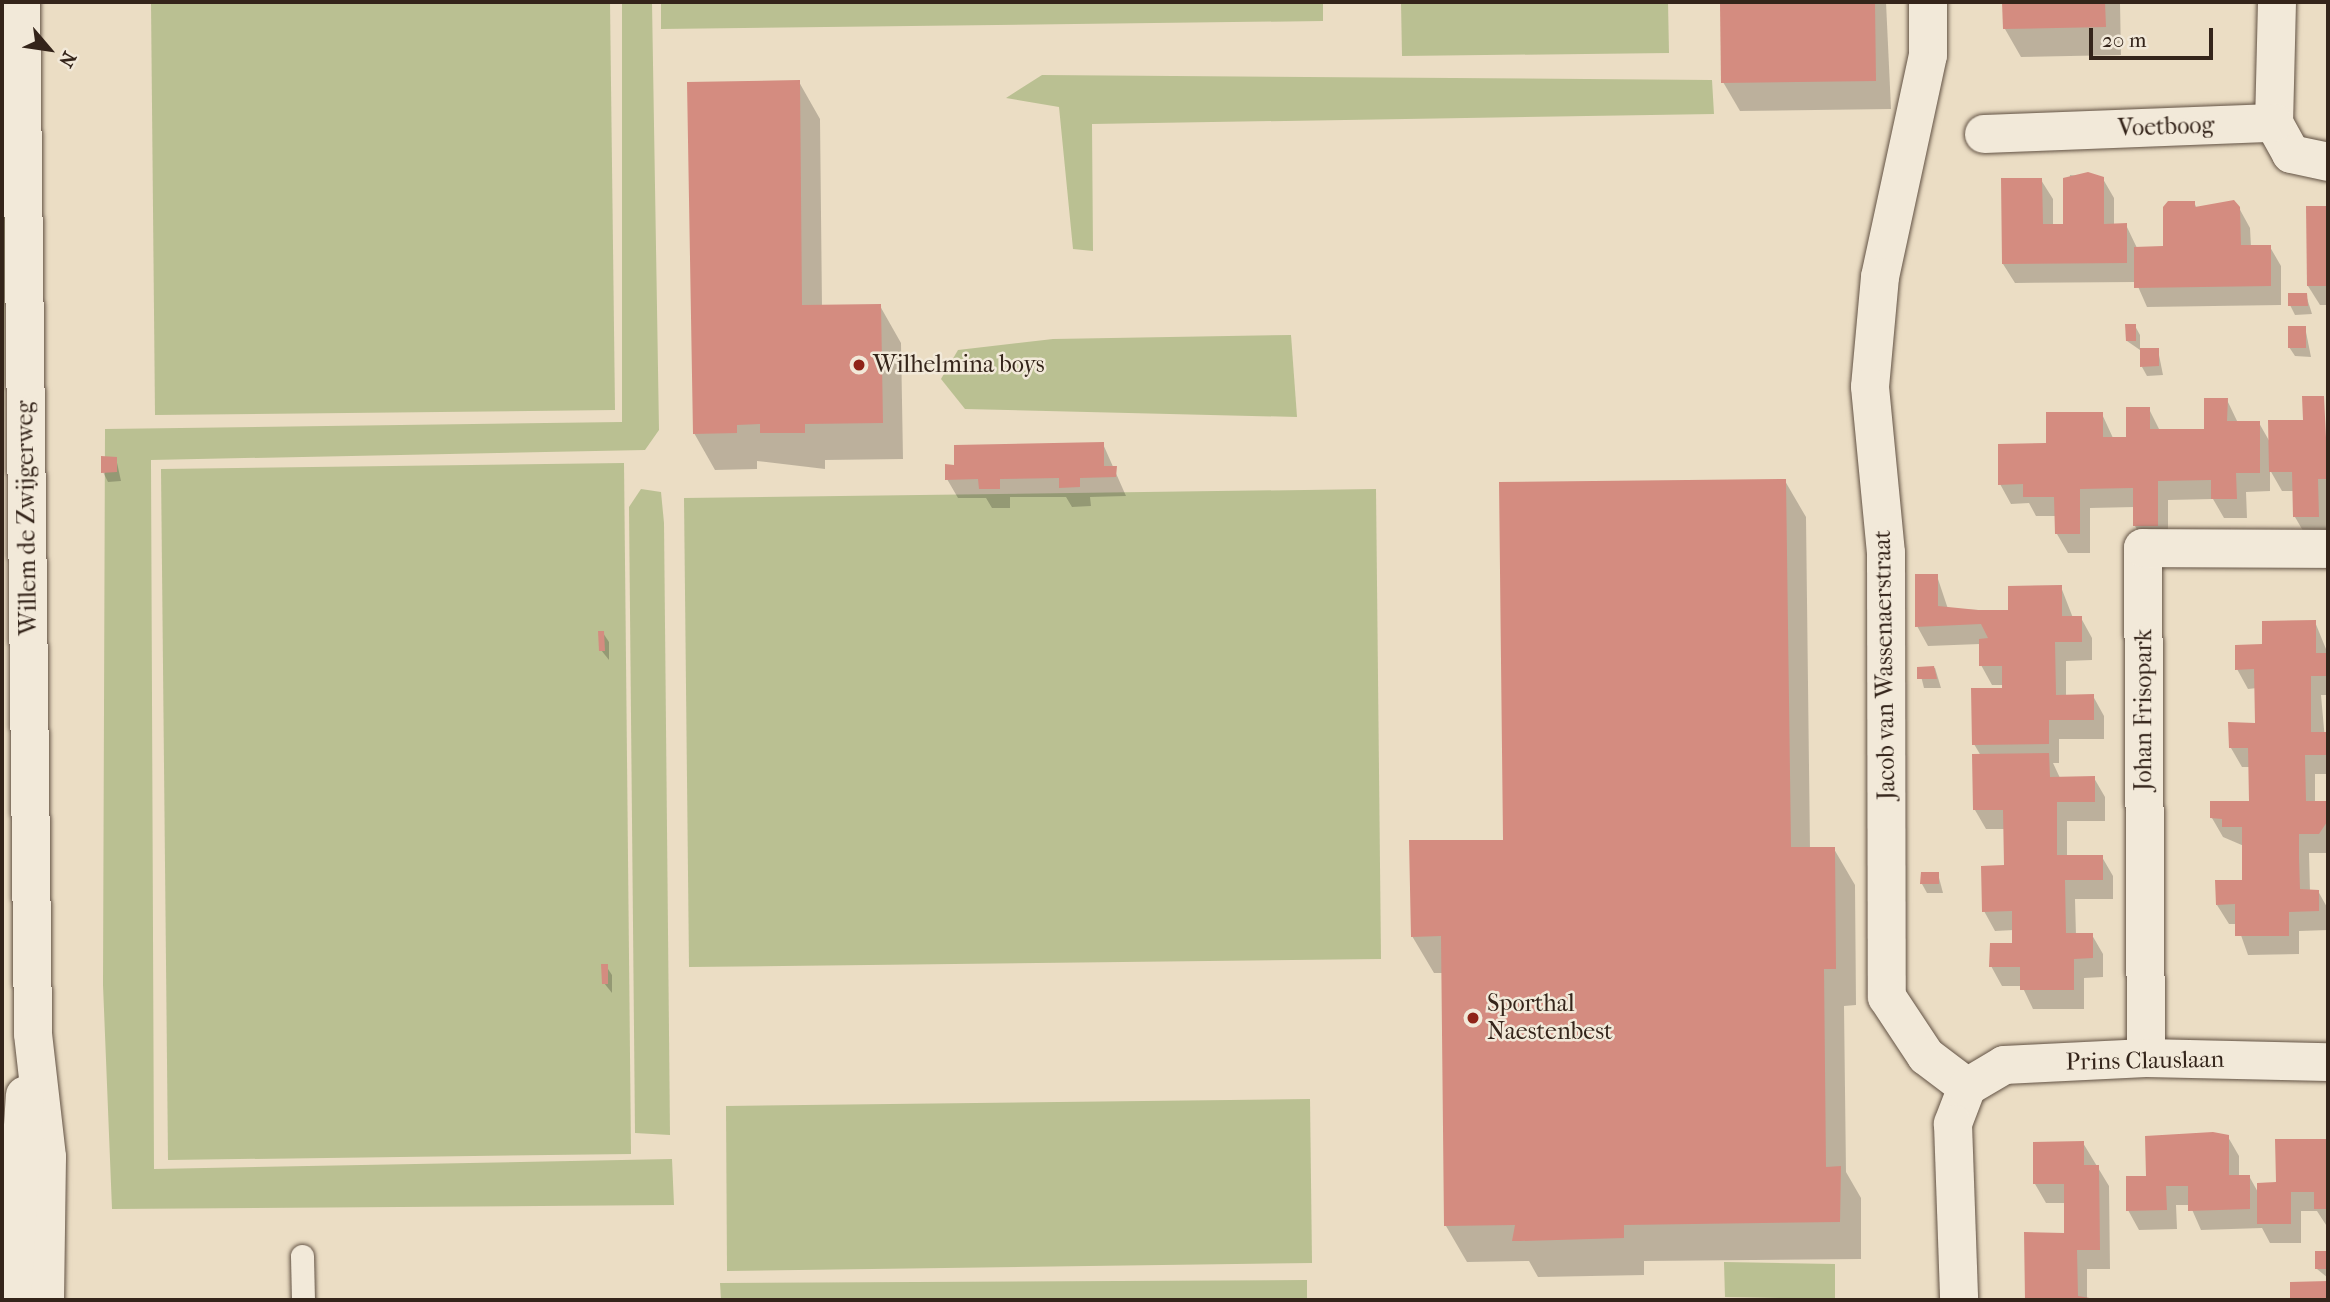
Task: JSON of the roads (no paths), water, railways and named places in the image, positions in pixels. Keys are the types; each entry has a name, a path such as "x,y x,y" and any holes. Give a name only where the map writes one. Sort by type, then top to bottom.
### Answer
{"street":[{"name":"Willem de Zwijgerweg","path":"21,2 33,1034 47,1157 45,1300"},
{"name":"Jacob van Wassenaerstraat","path":"1928,2 1928,55 1880,277 1870,387 1886,553 1887,998 1900,1025 1926,1056 1967,1087"},
{"path":"2277,2 2274,123 2291,154 2328,162"},
{"name":"Voetboog","path":"1984,134 2274,123"},
{"name":"Johan Frisopark","path":"2146,1058 2143,548 2328,549"},
{"name":"Willem de Zwijgerweg","path":"12,1300 18,1157 33,1034"},
{"name":"Prins Clauslaan","path":"1967,1087 2004,1065 2146,1058 2328,1062"},
{"path":"1959,1300 1953,1124 1967,1087"}],"lane":[{"path":"302,1256 303,1300"}],"place":[{"name":"Wilhelmina boys","path":"859,365"},
{"name":"Sporthal Naestenbest","path":"1473,1018"}]}
